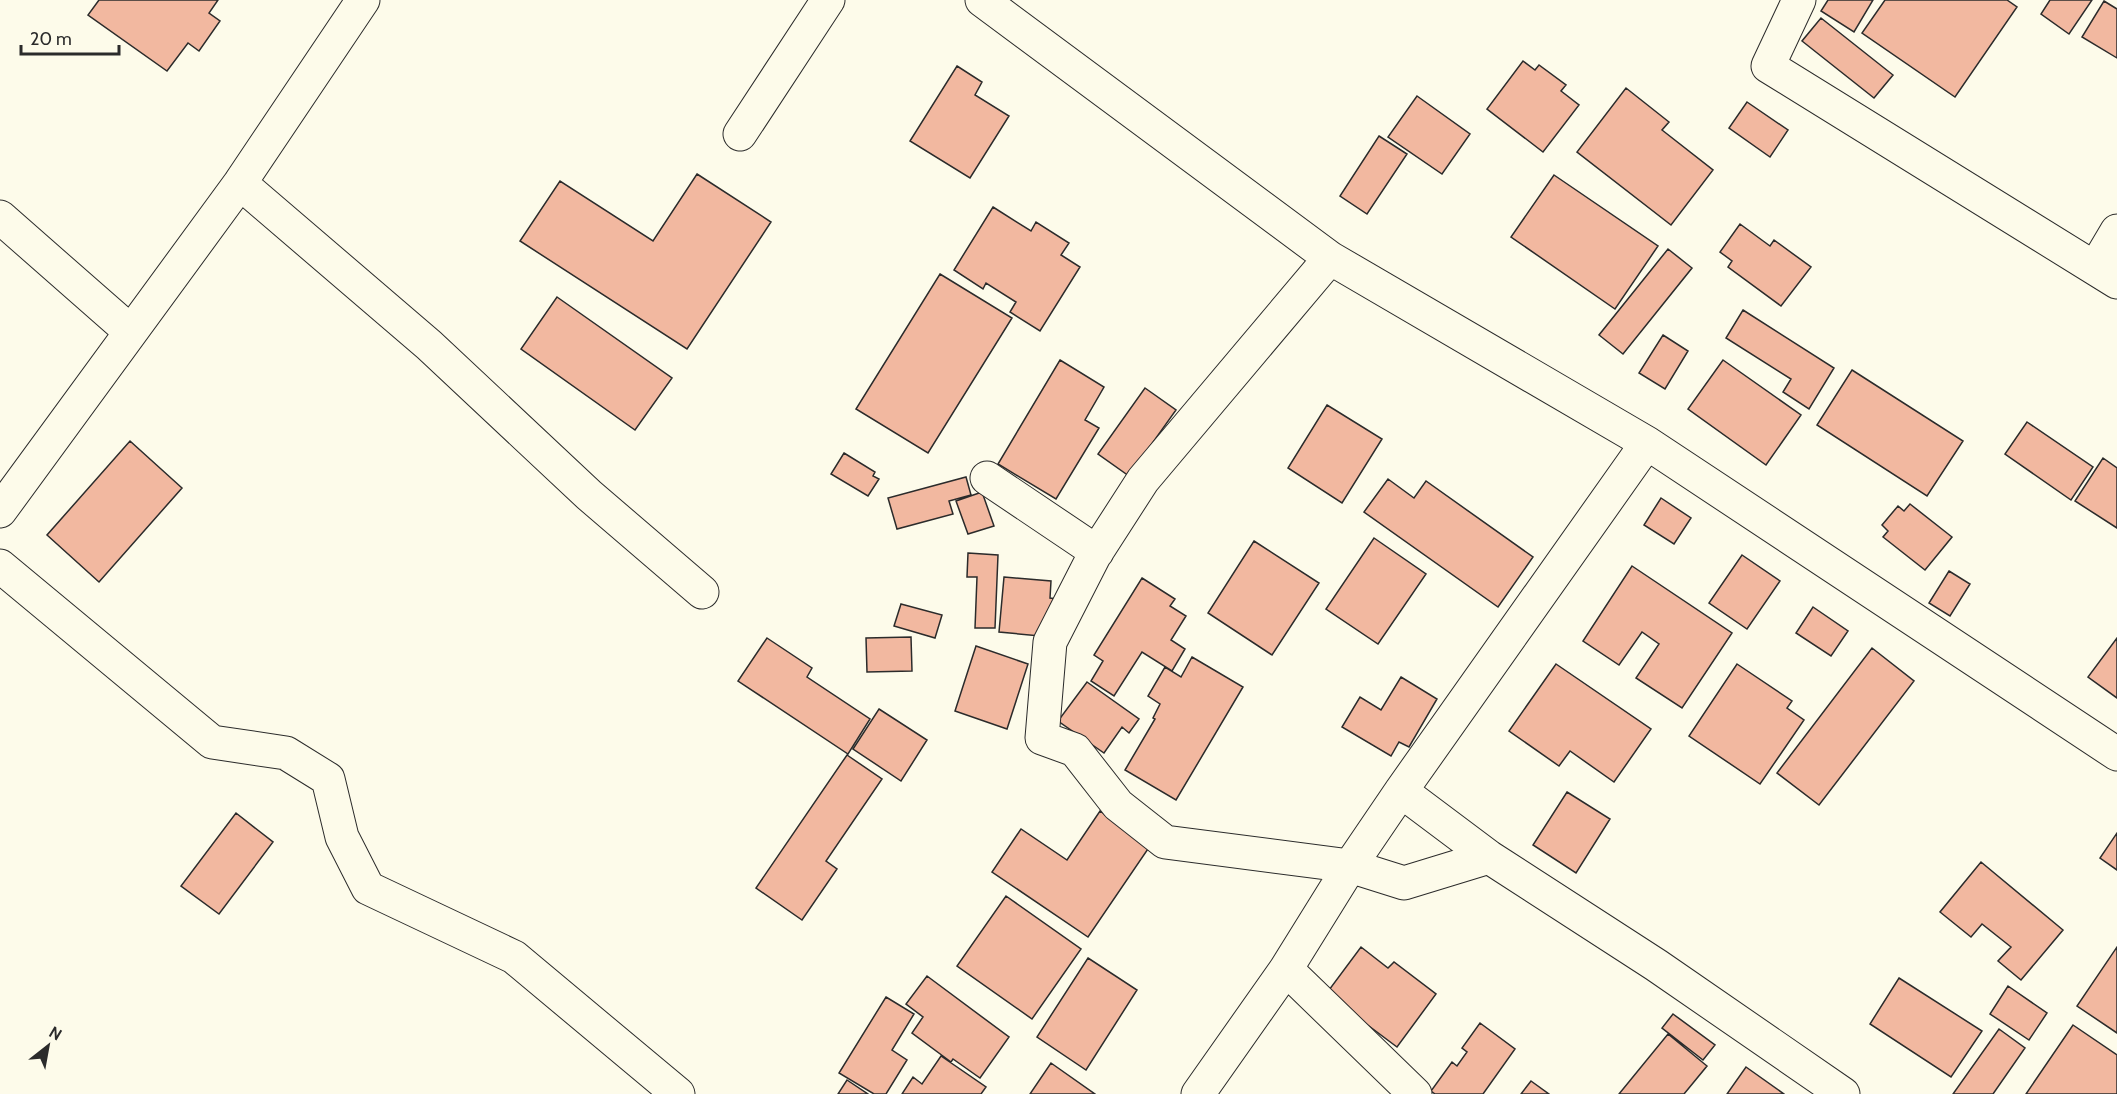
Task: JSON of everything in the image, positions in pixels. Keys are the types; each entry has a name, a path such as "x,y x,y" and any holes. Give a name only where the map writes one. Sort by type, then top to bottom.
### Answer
{"street":[{"path":"0,511 240,183 363,0"},
{"path":"740,134 828,0"},
{"path":"982,0 1330,258 1647,443 2117,754"},
{"path":"1799,0 1768,66 2106,275 2117,231"},
{"path":"240,183 429,345 590,495 702,592"},
{"path":"0,217 131,332"},
{"path":"1330,258 1143,480 1097,552 1050,642 1042,738 1076,750 1118,805 1165,842 1350,866 1404,883 1489,857"},
{"path":"1198,1094 1286,969 1350,866 1401,791 1647,443"},
{"path":"987,478 1097,552"},
{"path":"0,566 212,742 286,753 328,779 342,837 368,888 514,957 678,1094"},
{"path":"1401,791 1489,857 1656,965 1843,1094"},
{"path":"1286,969 1415,1094"}],"building":[{"path":"99,0 218,0 209,13 220,21 199,51 188,43 167,71 88,15"},
{"path":"1828,0 1873,0 1854,32 1821,11"},
{"path":"1885,0 2007,0 2017,7 1955,97 1862,33"},
{"path":"2050,0 2092,0 2069,34 2041,14"},
{"path":"2104,1 2117,9 2117,58 2082,37"},
{"path":"1821,18 1893,75 1874,98 1802,41"},
{"path":"1523,61 1535,70 1539,65 1566,85 1561,91 1579,105 1543,152 1487,109"},
{"path":"957,66 982,82 975,95 1009,116 970,178 910,141"},
{"path":"1626,88 1669,122 1662,130 1713,170 1671,225 1577,152"},
{"path":"1417,96 1470,134 1442,174 1388,137"},
{"path":"1747,102 1788,130 1770,157 1729,128"},
{"path":"1379,136 1407,154 1367,214 1340,196"},
{"path":"697,174 771,222 687,349 520,241 560,181 653,241"},
{"path":"1554,175 1658,246 1615,309 1511,237"},
{"path":"993,207 1031,231 1036,222 1069,243 1061,255 1080,267 1040,331 1010,312 1016,302 986,283 983,289 954,270"},
{"path":"1740,224 1770,246 1774,240 1811,267 1781,306 1728,267 1732,261 1720,252"},
{"path":"1668,249 1692,268 1623,354 1599,335"},
{"path":"940,274 1012,318 928,453 856,409"},
{"path":"557,297 672,378 635,430 521,349"},
{"path":"1743,310 1834,368 1809,409 1783,392 1791,379 1726,338"},
{"path":"1663,335 1688,351 1665,389 1639,373"},
{"path":"1060,360 1104,387 1085,420 1099,428 1056,499 998,464"},
{"path":"1723,360 1801,415 1766,465 1688,409"},
{"path":"1852,370 1963,441 1927,496 1817,425"},
{"path":"1145,388 1176,410 1129,476 1098,454"},
{"path":"1327,405 1382,439 1342,503 1288,468"},
{"path":"2027,422 2093,467 2071,500 2005,454"},
{"path":"130,441 182,488 99,582 47,535"},
{"path":"844,453 875,472 873,476 879,479 868,496 831,474"},
{"path":"2103,458 2117,468 2117,528 2075,501"},
{"path":"966,477 971,495 949,501 953,514 897,529 888,498"},
{"path":"1388,479 1414,498 1426,481 1533,557 1498,607 1364,512"},
{"path":"982,492 994,526 968,534 956,501"},
{"path":"1661,498 1691,518 1674,544 1644,525"},
{"path":"1910,504 1952,537 1925,570 1883,537 1888,531 1882,525 1898,506 1904,511"},
{"path":"1374,538 1426,574 1378,644 1326,609"},
{"path":"1254,541 1319,583 1272,655 1208,613"},
{"path":"968,553 998,555 995,628 975,628 977,577 967,577"},
{"path":"1742,555 1780,581 1747,629 1709,603"},
{"path":"1632,566 1732,633 1682,708 1636,678 1659,644 1642,632 1619,665 1583,641"},
{"path":"1949,571 1970,584 1950,616 1929,603"},
{"path":"1004,577 1051,581 1050,598 1058,599 1040,636 999,632"},
{"path":"1142,578 1175,599 1170,606 1186,616 1171,640 1185,649 1172,671 1142,652 1114,696 1091,681 1103,661 1094,655"},
{"path":"901,604 942,615 935,638 894,626"},
{"path":"1813,607 1848,631 1831,656 1796,633"},
{"path":"911,637 912,671 867,672 866,638"},
{"path":"767,638 812,668 807,677 870,719 848,754 738,681"},
{"path":"2117,638 2117,698 2088,677"},
{"path":"976,646 1028,664 1007,729 955,711"},
{"path":"1872,648 1914,681 1819,805 1777,773"},
{"path":"1192,657 1243,687 1176,800 1125,770 1155,719 1153,718 1160,704 1148,696 1165,667 1181,677"},
{"path":"1556,664 1651,729 1614,782 1570,751 1559,766 1509,731"},
{"path":"1737,664 1792,701 1787,708 1804,720 1760,784 1689,736"},
{"path":"1401,677 1437,699 1409,747 1399,742 1391,756 1342,727 1360,697 1381,710"},
{"path":"1087,682 1139,719 1129,733 1122,727 1104,753 1058,721"},
{"path":"879,709 927,740 901,781 853,749"},
{"path":"847,755 882,779 826,861 837,869 802,920 756,888"},
{"path":"1567,792 1610,819 1576,873 1533,845"},
{"path":"1100,811 1150,846 1088,937 992,872 1021,829 1067,860"},
{"path":"236,813 273,842 219,914 181,886"},
{"path":"2117,833 2117,870 2100,858"},
{"path":"1981,862 2063,930 2021,980 1998,961 2011,947 1982,924 1971,937 1940,912"},
{"path":"1006,896 1081,949 1032,1019 957,966"},
{"path":"1361,947 1388,968 1394,962 1436,994 1397,1047 1326,994"},
{"path":"2117,947 2117,1033 2077,1006"},
{"path":"1088,958 1137,990 1086,1070 1037,1037"},
{"path":"927,976 1009,1037 980,1078 953,1059 951,1062 912,1033 923,1017 906,1004"},
{"path":"1899,978 1982,1031 1951,1077 1870,1024"},
{"path":"2008,986 2047,1013 2029,1040 1990,1014"},
{"path":"886,997 914,1014 892,1050 907,1060 886,1094 874,1094 839,1073"},
{"path":"1673,1014 1715,1045 1703,1060 1662,1028"},
{"path":"1480,1023 1515,1049 1483,1094 1435,1094 1431,1091 1452,1062 1457,1066 1467,1052 1462,1048"},
{"path":"2073,1025 2117,1055 2117,1094 2026,1094"},
{"path":"1999,1029 2025,1048 1993,1094 1953,1094"},
{"path":"1668,1034 1707,1066 1684,1094 1619,1094"},
{"path":"941,1056 986,1087 981,1094 902,1094 913,1077 922,1084"},
{"path":"1051,1063 1095,1094 1030,1094"},
{"path":"1746,1067 1784,1094 1727,1094"},
{"path":"847,1080 868,1094 838,1094"},
{"path":"1531,1081 1549,1094 1521,1094"}]}
